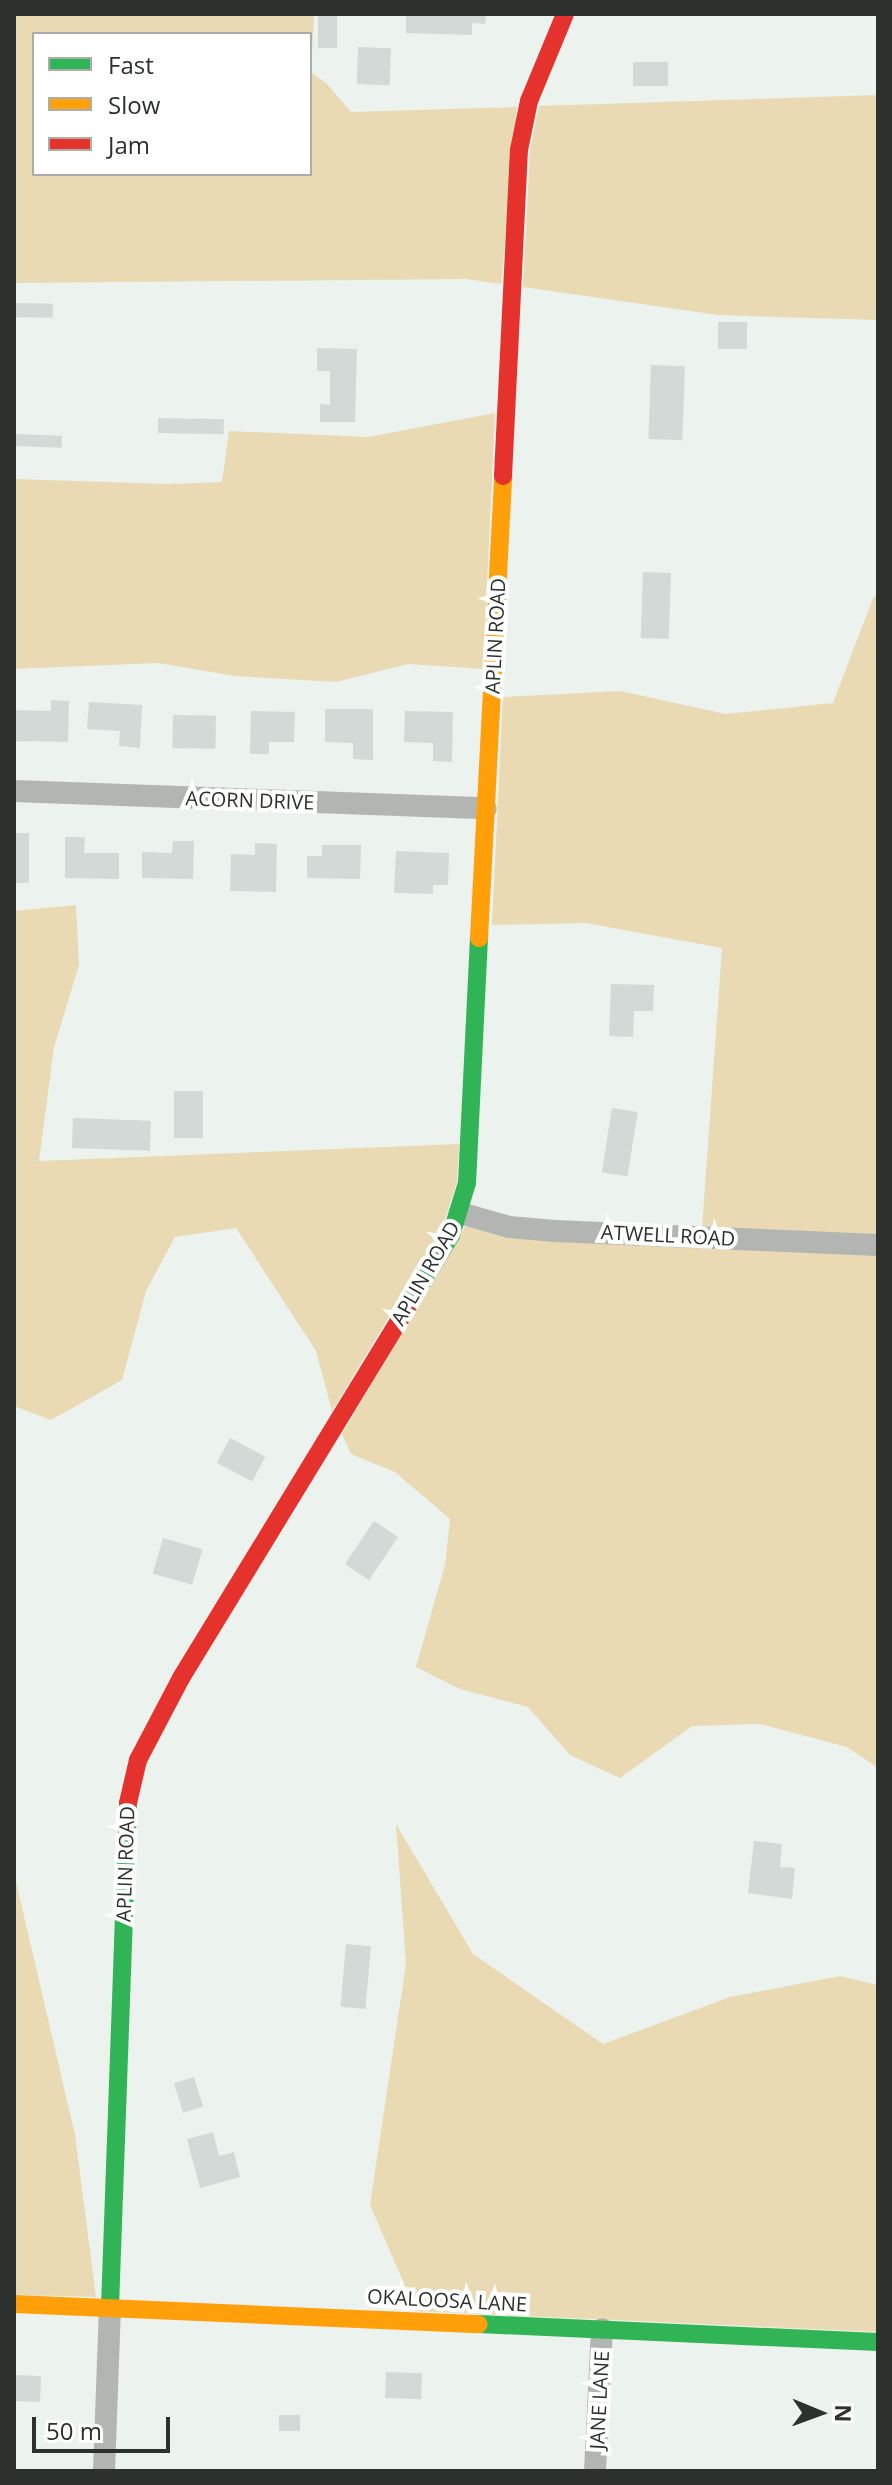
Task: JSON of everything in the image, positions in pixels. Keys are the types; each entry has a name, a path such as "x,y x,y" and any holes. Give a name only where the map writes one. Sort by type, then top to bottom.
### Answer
{"street":[{"name":"APLIN ROAD","path":"104,2471 126,1810 138,1760 152,1727 451,1235 467,1183 519,150 529,101 565,14"},
{"name":"ACORN DRIVE","path":"14,791 486,808"},
{"name":"ATWELL ROAD","path":"460,1213 509,1227 555,1231 878,1245"},
{"name":"OKALOOSA LANE","path":"14,2304 878,2342"},
{"name":"JANE LANE","path":"595,2471 602,2329"}],"shaded area":[{"path":"14,14 314,14 312,53 312,32 32,32 32,176 312,176 312,73 327,84 351,112 517,107 501,284 466,279 14,283"},
{"path":"878,95 878,320 718,315 523,287 530,151 539,106"},
{"path":"495,413 483,669 408,664 336,682 235,676 158,663 14,669 14,479 168,484 222,482 229,431 368,437"},
{"path":"878,594 878,1236 702,1228 722,948 586,923 492,925 503,697 620,691 726,714 833,703 873,598"},
{"path":"76,905 79,965 54,1047 39,1161 459,1144 457,1182 441,1231 332,1411 316,1351 236,1228 175,1237 146,1291 122,1380 51,1420 14,1406 14,911"},
{"path":"466,1225 878,1254 878,1768 847,1747 760,1724 692,1726 620,1778 570,1755 528,1707 460,1689 416,1667 445,1565 450,1519 395,1472 351,1454 342,1434"},
{"path":"396,1824 473,1954 603,2044 730,1997 840,1976 878,1985 878,2332 416,2311 370,2205 406,1964"},
{"path":"14,1873 75,2135 96,2297 14,2295"}],"building":[{"path":"318,14 337,14 337,48 318,48"},
{"path":"406,14 486,14 485,24 472,23 472,35 406,33"},
{"path":"358,47 391,48 390,85 357,84"},
{"path":"633,62 668,62 668,86 633,86"},
{"path":"14,303 53,304 53,318 14,317"},
{"path":"718,322 747,322 747,349 718,349"},
{"path":"317,348 357,349 355,422 320,422 320,404 330,405 330,371 317,371"},
{"path":"651,365 685,366 682,440 648,439"},
{"path":"158,418 224,419 224,434 158,433"},
{"path":"14,434 62,436 62,448 14,446"},
{"path":"643,572 671,573 669,639 641,638"},
{"path":"51,700 69,701 68,742 14,741 14,710 51,711"},
{"path":"89,702 142,705 140,748 119,746 120,731 87,729"},
{"path":"325,709 373,709 373,760 353,759 353,743 325,742"},
{"path":"251,711 295,712 294,742 269,742 269,754 250,754"},
{"path":"405,711 453,712 452,762 433,761 433,743 404,742"},
{"path":"173,715 216,716 215,749 172,748"},
{"path":"14,833 29,833 29,883 14,883"},
{"path":"65,837 85,837 84,853 119,853 119,879 65,878"},
{"path":"173,841 194,841 193,879 142,878 142,852 172,853"},
{"path":"255,843 277,844 276,892 230,891 231,854 255,855"},
{"path":"322,845 361,845 360,879 307,878 307,856 322,856"},
{"path":"396,851 449,853 448,885 433,885 433,894 394,893"},
{"path":"611,984 654,985 653,1011 634,1011 633,1037 609,1036"},
{"path":"174,1091 203,1091 203,1138 174,1138"},
{"path":"612,1108 638,1112 628,1176 602,1172"},
{"path":"73,1118 151,1121 150,1151 72,1148"},
{"path":"230,1438 265,1457 252,1482 217,1463"},
{"path":"374,1521 398,1537 369,1580 345,1564"},
{"path":"163,1538 202,1549 192,1585 153,1574"},
{"path":"754,1841 782,1844 780,1867 795,1868 792,1899 748,1893"},
{"path":"346,1944 371,1946 365,2009 341,2007"},
{"path":"194,2077 203,2107 183,2113 174,2083"},
{"path":"213,2132 219,2156 234,2152 240,2177 200,2188 187,2139"},
{"path":"386,2372 422,2373 421,2399 385,2398"},
{"path":"14,2375 41,2376 40,2402 14,2401"},
{"path":"279,2415 300,2415 300,2431 279,2431"}],"traffic: fast":[{"path":"406,1309 451,1235 467,1183 479,938"},
{"path":"110,2307 128,1803"},
{"path":"479,2324 878,2342"}],"traffic: slow":[{"path":"479,938 503,476"},
{"path":"14,2304 479,2324"}],"traffic: jam":[{"path":"503,476 519,150 529,101 565,14"},
{"path":"128,1803 138,1760 181,1678 406,1309"}]}
